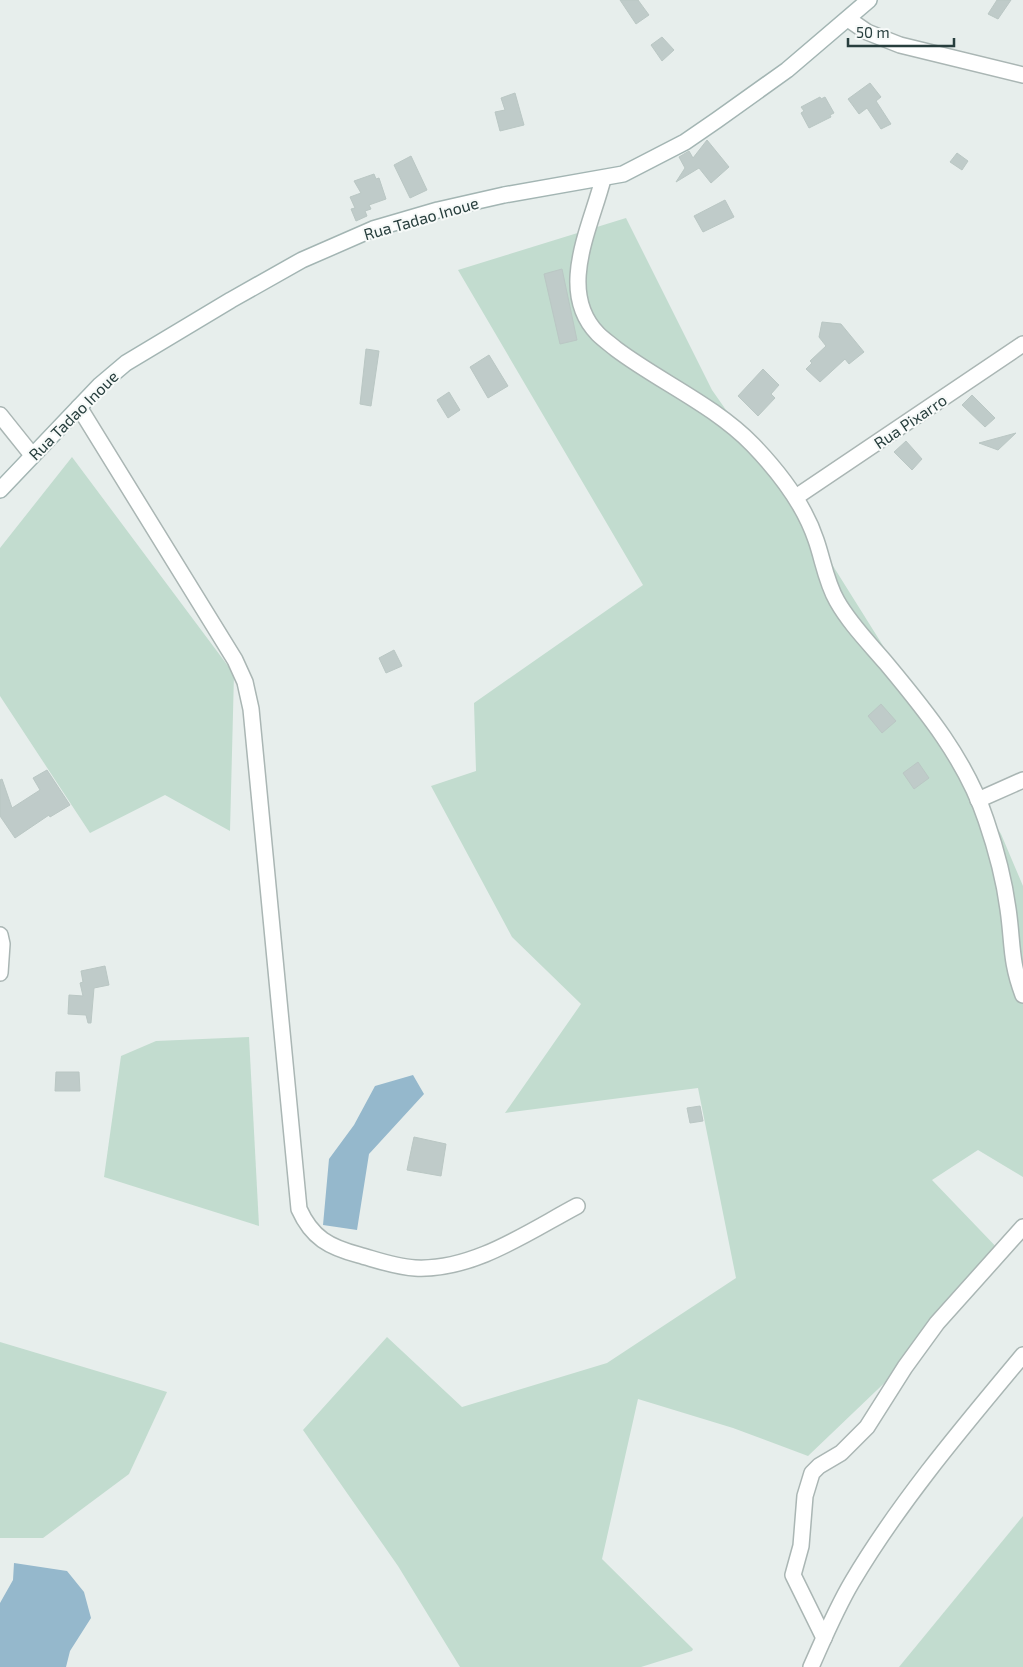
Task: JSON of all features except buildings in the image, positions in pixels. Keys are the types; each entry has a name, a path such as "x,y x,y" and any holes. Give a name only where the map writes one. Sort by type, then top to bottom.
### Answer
{"street":[{"name":"Rua Tadao Inoue","path":"0,490 79,407 126,363 154,344 302,260 373,229 438,210 504,195 623,174 686,142 787,70 869,0"},
{"path":"848,19 867,32 900,46 1023,75"},
{"path":"602,179 578,271 578,298 588,322 598,334 638,366 735,429 769,462 796,498 811,527 836,600 852,623 950,745 978,800 986,819 1004,889 1012,961 1023,995"},
{"name":"Rua Pixarro","path":"796,498 1023,344"},
{"path":"79,407 235,660 245,682 251,709 298,1209 303,1219 315,1236 342,1250 378,1261 415,1268 458,1264 502,1246 577,1206"},
{"path":"0,415 32,455"},
{"path":"978,800 1023,780"},
{"path":"0,935 2,944 0,973"},
{"path":"824,1638 793,1575 802,1541 808,1479 819,1466 841,1453 867,1427 905,1367 934,1328 1023,1227"},
{"path":"811,1667 852,1582 886,1531 931,1469 1023,1354"}],"green space":[{"path":"626,218 712,390 813,534 1001,834 1023,886 1023,1177 978,1150 932,1180 1003,1254 899,1369 808,1456 733,1428 638,1399 602,1559 693,1649 692,1651 641,1667 460,1667 398,1566 303,1430 387,1337 462,1407 607,1363 736,1278 698,1088 505,1113 581,1004 512,937 431,786 476,771 474,703 643,585 458,270"},
{"path":"72,457 234,674 230,831 165,795 90,833 0,696 0,548"},
{"path":"249,1037 259,1226 104,1177 121,1056 156,1041"},
{"path":"0,1342 167,1392 129,1474 43,1538 0,1538"},
{"path":"1023,1516 1023,1667 899,1667"}],"water":[{"path":"413,1075 424,1094 369,1154 357,1230 323,1225 329,1159 354,1125 375,1086"},
{"path":"14,1563 67,1571 84,1592 91,1618 70,1651 66,1667 0,1667 0,1603 13,1580"}]}
